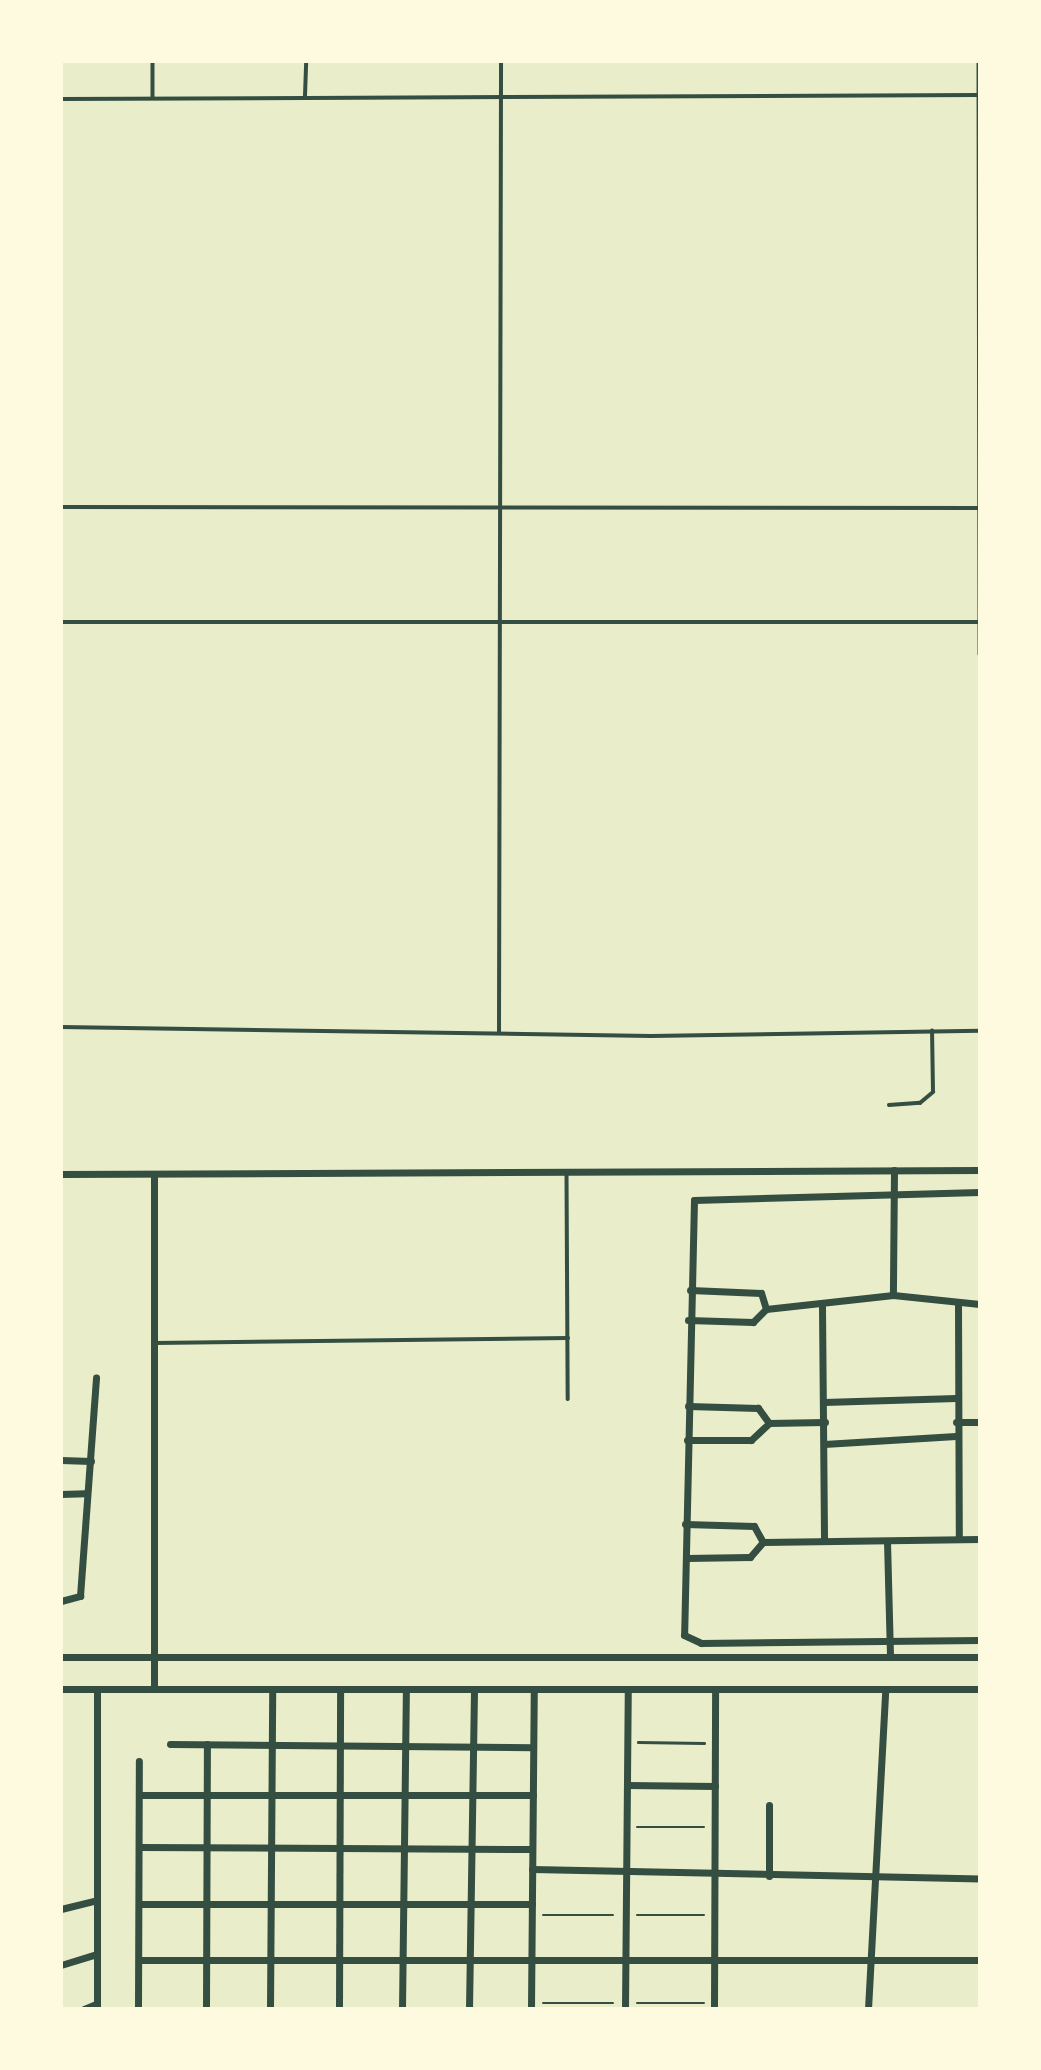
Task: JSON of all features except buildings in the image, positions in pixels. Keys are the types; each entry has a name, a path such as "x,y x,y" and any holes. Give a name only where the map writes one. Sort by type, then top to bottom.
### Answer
{"street":[{"path":"893,1295 894,1170"},
{"path":"61,1174 567,1174 980,1170"},
{"path":"154,1174 154,1689"},
{"path":"980,1192 698,1197 690,1210 684,1634 690,1641 980,1640"},
{"path":"690,1290 761,1293 766,1309"},
{"path":"688,1320 753,1322 766,1309 822,1307 893,1295 958,1304 980,1304"},
{"path":"958,1304 956,1436 959,1539"},
{"path":"822,1307 824,1541"},
{"path":"61,1601 80,1597 85,1493 91,1461 96,1378"},
{"path":"824,1402 956,1398"},
{"path":"688,1406 758,1408 769,1423"},
{"path":"687,1440 751,1440 769,1423 825,1422"},
{"path":"956,1422 980,1422"},
{"path":"824,1444 956,1436"},
{"path":"61,1460 91,1461"},
{"path":"61,1494 85,1493"},
{"path":"685,1524 754,1526 763,1542"},
{"path":"686,1558 750,1557 763,1542 980,1539"},
{"path":"887,1541 890,1657"},
{"path":"61,1657 980,1657"},
{"path":"61,1689 980,1689"},
{"path":"84,2009 97,2006 94,1901 97,1689"},
{"path":"270,2009 272,1689"},
{"path":"339,2009 341,1690"},
{"path":"402,2009 406,1690"},
{"path":"469,2009 474,1690"},
{"path":"531,2009 534,1690"},
{"path":"625,2009 628,1690"},
{"path":"714,2009 715,1690"},
{"path":"868,2009 867,1960 885,1690"},
{"path":"170,1744 533,1747"},
{"path":"206,2009 207,1744"},
{"path":"138,2009 139,1761"},
{"path":"627,1785 715,1786"},
{"path":"139,1794 533,1795"},
{"path":"769,1805 769,1876"},
{"path":"139,1847 532,1849"},
{"path":"532,1869 715,1871 769,1876 872,1879 980,1878"},
{"path":"61,1909 94,1901"},
{"path":"139,1904 532,1904"},
{"path":"61,1965 96,1954"},
{"path":"139,1960 531,1960 714,1956 980,1960"}],"lane":[{"path":"153,61 153,98"},
{"path":"305,96 306,61"},
{"path":"499,1033 501,61"},
{"path":"979,61 980,654"},
{"path":"61,99 501,93 979,94"},
{"path":"61,507 979,508"},
{"path":"61,622 500,618 979,622"},
{"path":"61,1027 499,1033 980,1031"},
{"path":"889,1105 920,1103 933,1092 932,1031"},
{"path":"567,1174 568,1399"},
{"path":"154,1343 568,1338"}],"path":[{"path":"627,1742 715,1743"},
{"path":"627,1826 715,1827"}]}
